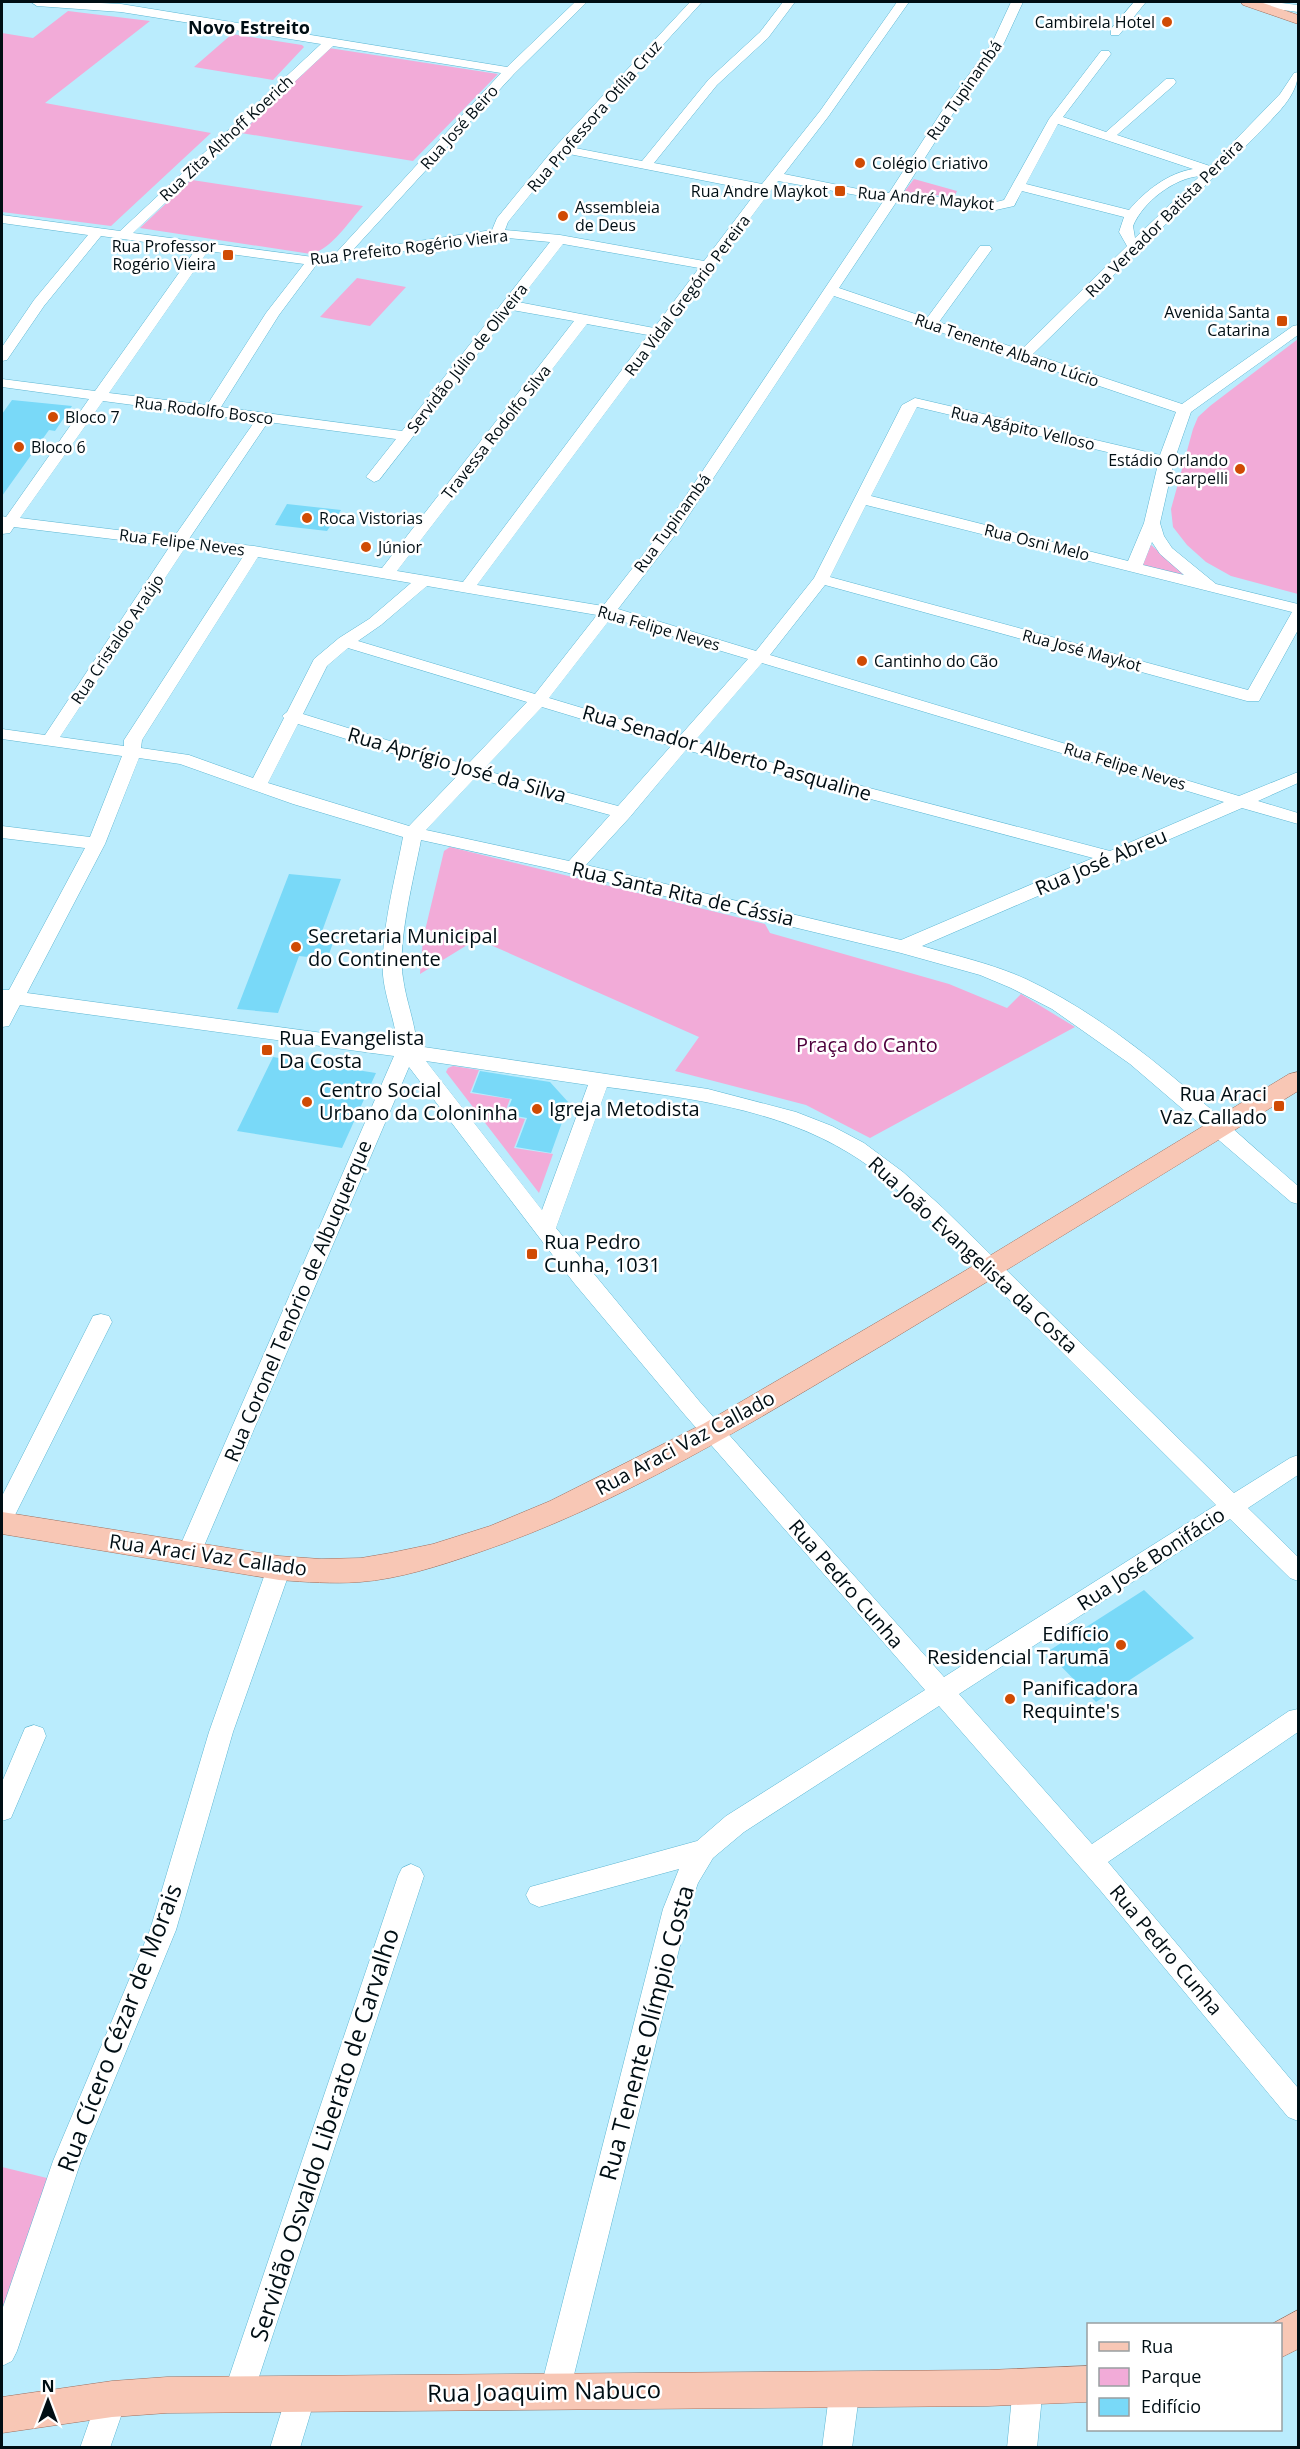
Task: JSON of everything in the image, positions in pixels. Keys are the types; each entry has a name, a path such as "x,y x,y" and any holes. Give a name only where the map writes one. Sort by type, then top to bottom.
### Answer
{"main road":[{"path":"1248,2 1299,20"},
{"name":"Rua Araci Vaz Callado","path":"2,1523 279,1568 321,1571 361,1569 433,1556 500,1534 560,1509 713,1432 990,1268 1299,1080"},
{"path":"1282,2339 1299,2328"},
{"name":"Rua Joaquim Nabuco","path":"2,2415 112,2399 238,2395 1087,2384"}],"street":[{"path":"37,2 104,6 166,15 510,71"},
{"path":"166,15 182,2"},
{"name":"Rua José Beiro","path":"340,256 510,71 581,2"},
{"name":"Rua Professora Otília Cruz","path":"497,233 502,221 561,149 696,2"},
{"path":"646,165 713,82 764,35 789,2"},
{"name":"Rua Vidal Gregório Pereira","path":"468,586 824,114 903,2"},
{"name":"Rua Tupinambá","path":"413,832 539,700 673,527 948,111 998,43 1017,2"},
{"path":"1115,32 1140,2"},
{"path":"1254,2 1299,9"},
{"name":"Rua Zita Althoff Koerich","path":"123,236 330,42"},
{"name":"Rua André Maykot","path":"775,176 832,189 893,197 996,206 1009,203 1055,119 1104,54"},
{"name":"Rua Vereador Batista Pereira","path":"1023,356 1213,171 1292,98 1299,76"},
{"path":"1110,135 1170,82"},
{"path":"1055,119 1110,135 1213,171"},
{"path":"561,149 767,189"},
{"path":"1135,247 1127,236 1126,226 1132,215 1169,181 1186,174 1213,171"},
{"path":"1020,186 1132,215"},
{"name":"Rua Prefeito Rogério Vieira","path":"4,223 97,232 313,261 497,233 560,239 709,266"},
{"path":"2,357 39,303 97,232"},
{"name":"Servidão Júlio de Oliveira","path":"374,477 560,239"},
{"path":"4,526 100,396 205,246"},
{"path":"930,324 985,249"},
{"path":"211,411 273,313 313,261"},
{"name":"Rua Tenente Albano Lúcio","path":"830,290 1184,410"},
{"path":"508,305 658,333"},
{"name":"Travessa Rodolfo Silva","path":"387,573 583,319"},
{"path":"1134,567 1152,523 1166,461 1184,410 1299,329"},
{"name":"Rua Rodolfo Bosco","path":"2,383 406,436"},
{"name":"Rua Agápito Velloso","path":"863,499 909,405 915,402 1166,461"},
{"name":"Rua Cristaldo Araújo","path":"49,741 183,535 264,418"},
{"path":"573,868 624,813 760,656 821,579 863,499"},
{"name":"Rua Osni Melo","path":"863,499 1210,587"},
{"path":"1152,523 1156,536 1166,551 1210,587 1299,609"},
{"name":"Rua Felipe Neves","path":"4,526 181,541 254,551 609,612 1299,819"},
{"path":"2,1021 8,997 96,844 133,752 133,740 254,551"},
{"path":"258,786 291,716 320,663 345,642 375,622 425,579"},
{"name":"Rua José Maykot","path":"821,579 1253,697 1299,616"},
{"name":"Rua Senador Alberto Pasqualine","path":"345,642 683,744 1110,857"},
{"name":"Rua Aprígio José da Silva","path":"291,716 471,772 624,813"},
{"name":"Rua Santa Rita de Cássia","path":"2,734 183,759 258,786 413,832 903,946 987,971 1018,983 1059,1004 1137,1059 1299,1197"},
{"name":"Rua José Abreu","path":"903,946 1299,777"},
{"path":"2,832 96,844"},
{"path":"407,1050 405,1023 393,977 393,948 413,832"},
{"name":"Rua João Evangelista da Costa","path":"8,997 407,1050 600,1080 721,1100 767,1111 813,1126 855,1147 887,1170 1299,1571"},
{"name":"Rua Pedro Cunha","path":"407,1050 545,1230 713,1432 1089,1860 1299,2108"},
{"name":"Rua Coronel Tenório de Albuquerque","path":"189,1553 407,1050"},
{"path":"545,1230 600,1080"},
{"path":"2,1518 101,1322"},
{"name":"Rua José Bonifácio","path":"943,1692 1299,1464"},
{"name":"Rua Cícero Cézar de Morais","path":"2,2351 68,2161 163,1930 221,1732 279,1568"},
{"name":"Rua Tenente Olímpio Costa","path":"555,2391 676,1909 687,1878 704,1850 735,1824 943,1692"},
{"path":"1089,1860 1299,1719"},
{"path":"2,1810 34,1736"},
{"path":"539,1895 704,1850"},
{"name":"Servidão Osvaldo Liberato de Carvalho","path":"238,2395 411,1876"},
{"path":"1022,2448 1028,2386"},
{"path":"837,2448 845,2388"},
{"path":"285,2448 301,2395"},
{"path":"95,2448 112,2399"}],"green space":[{"path":"68,11 150,21 45,103 211,133 111,226 2,212 2,33 33,38"},
{"path":"232,34 304,47 273,80 194,67"},
{"path":"329,48 498,74 413,161 241,133"},
{"path":"914,179 957,191 954,197 904,192"},
{"path":"191,180 363,206 333,241 311,254 140,228"},
{"path":"357,278 406,287 370,326 320,317"},
{"name":"Estádio Orlando Scarpelli","path":"1298,339 1298,594 1231,576 1206,562 1187,545 1173,527 1171,509 1198,417"},
{"path":"1150,544 1190,579 1141,565"},
{"name":"Praça do Canto","path":"450,847 765,924 770,933 949,984 1007,1008 1021,994 1075,1027 870,1138 806,1105 675,1071 699,1037 477,939 420,974 423,939 444,851"},
{"path":"453,1066 479,1070 470,1093 510,1099 504,1115 525,1119 514,1148 553,1154 539,1193 446,1072"},
{"path":"2,2167 51,2179 2,2331"}],"building":[{"path":"12,400 72,406 55,431 49,430 2,496 2,414"},
{"name":"Roca Vistorias","path":"287,504 341,510 327,531 275,525"},
{"name":"Secretaria Municipal do Continente","path":"289,874 341,879 320,937 335,938 327,959 299,956 278,1013 237,1009"},
{"name":"Centro Social Urbano da Coloninha","path":"273,1057 376,1073 342,1148 237,1131"},
{"name":"Igreja Metodista","path":"480,1071 550,1082 569,1103 551,1153 516,1147 527,1118 506,1114 512,1099 472,1092"},
{"name":"Edifício Residencial Tarumã","path":"1144,1590 1194,1638 1096,1702 1047,1652"}],"place":[{"name":"Cambirela Hotel","path":"1167,22"},
{"name":"Colégio Criativo","path":"860,163"},
{"name":"Rua Andre Maykot","path":"840,191"},
{"name":"Assembleia de Deus","path":"563,216"},
{"name":"Rua Professor Rogério Vieira","path":"228,255"},
{"name":"Avenida Santa Catarina","path":"1282,321"},
{"name":"Bloco 7","path":"53,417"},
{"name":"Bloco 6","path":"19,447"},
{"name":"Estádio Orlando Scarpelli","path":"1240,469"},
{"name":"Roca Vistorias","path":"307,518"},
{"name":"Júnior","path":"366,547"},
{"name":"Cantinho do Cão","path":"862,661"},
{"name":"Secretaria Municipal do Continente","path":"296,947"},
{"name":"Rua Evangelista Da Costa","path":"267,1050"},
{"name":"Centro Social Urbano da Coloninha","path":"307,1102"},
{"name":"Rua Araci Vaz Callado","path":"1279,1106"},
{"name":"Igreja Metodista","path":"537,1109"},
{"name":"Rua Pedro Cunha, 1031","path":"532,1254"},
{"name":"Edifício Residencial Tarumã","path":"1121,1645"},
{"name":"Panificadora Requinte's","path":"1010,1699"}],"district":[{"name":"Novo Estreito","path":"249,28"}]}
